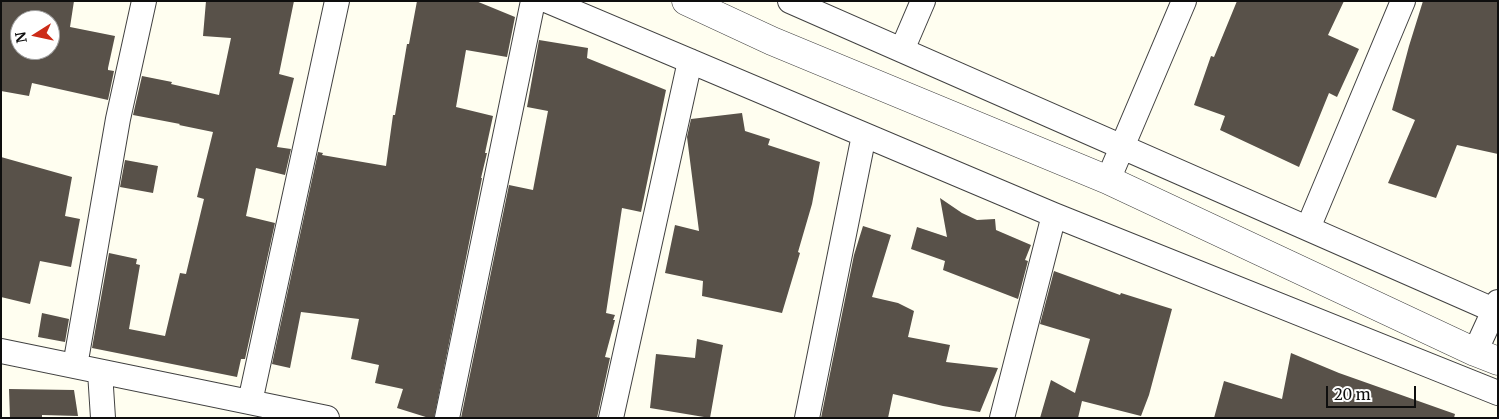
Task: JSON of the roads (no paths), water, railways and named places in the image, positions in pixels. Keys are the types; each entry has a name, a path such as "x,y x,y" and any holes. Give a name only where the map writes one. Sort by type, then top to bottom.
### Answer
{"street":[{"path":"75,366 118,119 144,1"},
{"path":"250,402 337,1"},
{"path":"447,418 533,1"},
{"path":"548,1 1054,215 1498,394"},
{"path":"686,1 772,41 1108,180 1486,356 1496,308 1308,228 790,1"},
{"path":"902,50 923,1"},
{"path":"1108,180 1184,1"},
{"path":"1308,228 1402,1"},
{"path":"612,418 690,61"},
{"path":"807,418 864,135"},
{"path":"1002,418 1054,215"},
{"path":"1,351 250,402 280,413 327,418"},
{"path":"100,372 103,418"}]}
